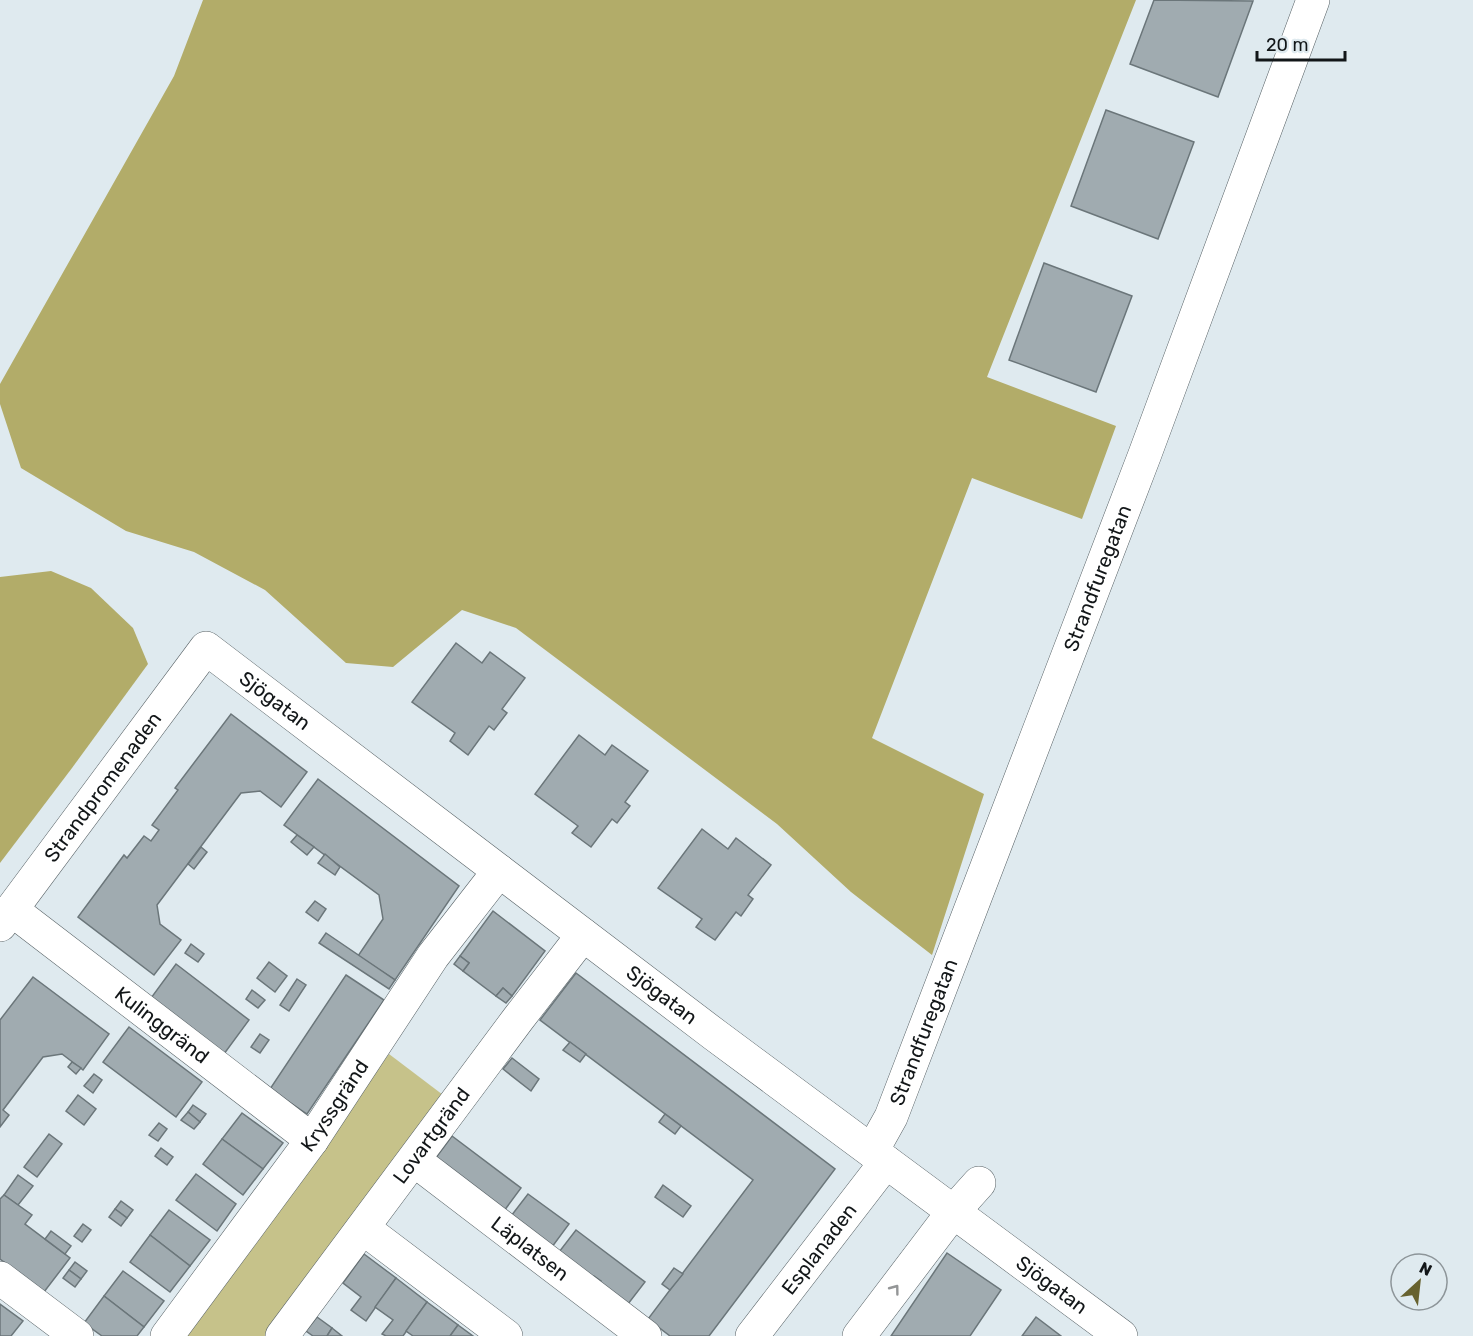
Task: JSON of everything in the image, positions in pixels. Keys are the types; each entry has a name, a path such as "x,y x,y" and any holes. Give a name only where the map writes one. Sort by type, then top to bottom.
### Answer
{"street":[{"name":"Strandfuregatan","path":"879,1157 903,1085 1145,454 1313,0"},
{"name":"Sjögatan","path":"206,648 583,935 1121,1336"},
{"name":"Strandpromenaden","path":"6,917 206,648"},
{"name":"Kryssgränd","path":"166,1336 312,1140 433,956 500,871"},
{"name":"Kulinggränd","path":"6,917 312,1140"},
{"name":"Lovartgränd","path":"282,1336 583,935"},
{"name":"Esplanaden","path":"752,1336 879,1157"},
{"name":"Läplatsen","path":"414,1160 645,1336"},
{"path":"860,1336 954,1212 980,1183"},
{"path":"363,1228 506,1336"},
{"path":"0,1278 77,1336"}],"shaded area":[{"path":"203,0 1136,0 987,377 1116,426 1082,519 972,478 872,738 984,794 932,955 851,892 777,824 516,628 462,610 393,667 346,663 265,590 194,552 126,531 21,468 0,404 0,384 174,76"},
{"path":"51,571 91,588 133,628 148,664 0,863 0,577"},
{"path":"389,1054 451,1101 274,1336 177,1336"}],"building":[{"path":"1154,0 1253,1 1218,97 1130,64"},
{"path":"1106,110 1194,142 1158,239 1071,206"},
{"path":"1044,263 1132,296 1096,392 1009,360"},
{"path":"456,643 482,663 490,652 525,678 502,709 507,713 494,730 489,726 468,755 450,741 455,733 412,702"},
{"path":"231,714 307,772 281,807 260,791 241,793 157,905 160,924 181,940 154,975 78,917 124,855 127,858 144,836 151,841 159,830 152,825 178,790 175,788"},
{"path":"579,735 605,755 612,745 648,771 625,802 630,806 617,823 612,819 591,847 572,833 578,826 535,794"},
{"path":"318,779 459,886 395,980 358,956 383,919 379,895 284,825"},
{"path":"702,829 728,849 736,838 771,865 748,895 753,899 741,916 736,912 715,940 696,927 702,919 658,888"},
{"path":"297,835 314,847 307,855 291,842"},
{"path":"201,847 207,852 194,869 188,864"},
{"path":"325,854 340,867 335,875 318,863"},
{"path":"315,901 326,909 318,921 306,912"},
{"path":"493,911 545,951 512,996 503,988 496,996 463,971 469,963 460,956"},
{"path":"326,933 395,980 389,989 319,943"},
{"path":"191,944 204,954 198,962 185,953"},
{"path":"460,956 469,963 463,971 454,964"},
{"path":"269,962 287,976 275,992 257,978"},
{"path":"176,964 249,1020 224,1054 151,998"},
{"path":"576,973 835,1169 709,1336 670,1336 648,1319 753,1180 540,1020"},
{"path":"346,975 384,1000 307,1114 270,1089"},
{"path":"33,977 109,1034 83,1070 62,1054 43,1057 3,1110 9,1115 0,1127 0,1020"},
{"path":"297,979 306,985 289,1011 280,1005"},
{"path":"503,988 512,996 506,1003 496,996"},
{"path":"252,990 265,1000 258,1008 246,999"},
{"path":"129,1027 202,1082 176,1117 103,1062"},
{"path":"260,1034 269,1040 260,1053 251,1047"},
{"path":"570,1042 586,1054 580,1062 563,1050"},
{"path":"512,1058 539,1079 531,1091 503,1069"},
{"path":"72,1062 81,1068 76,1074 68,1067"},
{"path":"94,1074 102,1080 93,1093 84,1086"},
{"path":"78,1095 96,1109 84,1125 66,1111"},
{"path":"193,1105 206,1114 200,1122 188,1112"},
{"path":"188,1112 200,1122 194,1129 181,1120"},
{"path":"242,1113 283,1143 263,1169 222,1139"},
{"path":"665,1114 681,1126 675,1134 659,1122"},
{"path":"159,1123 167,1129 158,1141 149,1135"},
{"path":"49,1134 62,1144 37,1177 24,1167"},
{"path":"452,1136 521,1188 504,1211 435,1159"},
{"path":"222,1139 263,1169 243,1195 203,1164"},
{"path":"161,1148 173,1157 167,1165 155,1156"},
{"path":"196,1174 236,1204 217,1231 176,1200"},
{"path":"18,1175 33,1186 18,1205 4,1195"},
{"path":"663,1185 691,1206 683,1217 655,1197"},
{"path":"528,1194 569,1224 552,1247 511,1216"},
{"path":"4,1195 32,1215 25,1224 70,1258 44,1292 0,1259 0,1199"},
{"path":"121,1201 133,1210 127,1218 115,1209"},
{"path":"115,1209 127,1218 121,1226 109,1217"},
{"path":"169,1210 210,1240 190,1266 150,1235"},
{"path":"83,1224 91,1230 82,1242 74,1236"},
{"path":"576,1230 645,1282 628,1304 600,1283 601,1281 594,1276 593,1278 559,1252"},
{"path":"51,1231 71,1246 65,1254 45,1239"},
{"path":"150,1235 190,1266 170,1292 130,1262"},
{"path":"947,1253 1001,1290 970,1336 891,1336"},
{"path":"364,1254 396,1278 366,1321 351,1310 361,1297 343,1283"},
{"path":"75,1262 87,1271 81,1279 69,1270"},
{"path":"674,1268 683,1274 670,1290 662,1284"},
{"path":"69,1270 81,1279 75,1287 63,1278"},
{"path":"123,1271 164,1301 144,1327 104,1296"},
{"path":"396,1278 427,1302 403,1336 386,1336 382,1334 393,1320 375,1307"},
{"path":"104,1296 144,1327 137,1336 102,1336 84,1323"},
{"path":"427,1302 458,1325 450,1336 413,1336 406,1331"},
{"path":"0,1304 23,1321 11,1336 0,1336"},
{"path":"317,1317 332,1328 327,1336 313,1336 306,1331"},
{"path":"1036,1317 1061,1336 1022,1336"},
{"path":"458,1325 473,1336 450,1336"},
{"path":"332,1328 342,1336 327,1336"}]}
